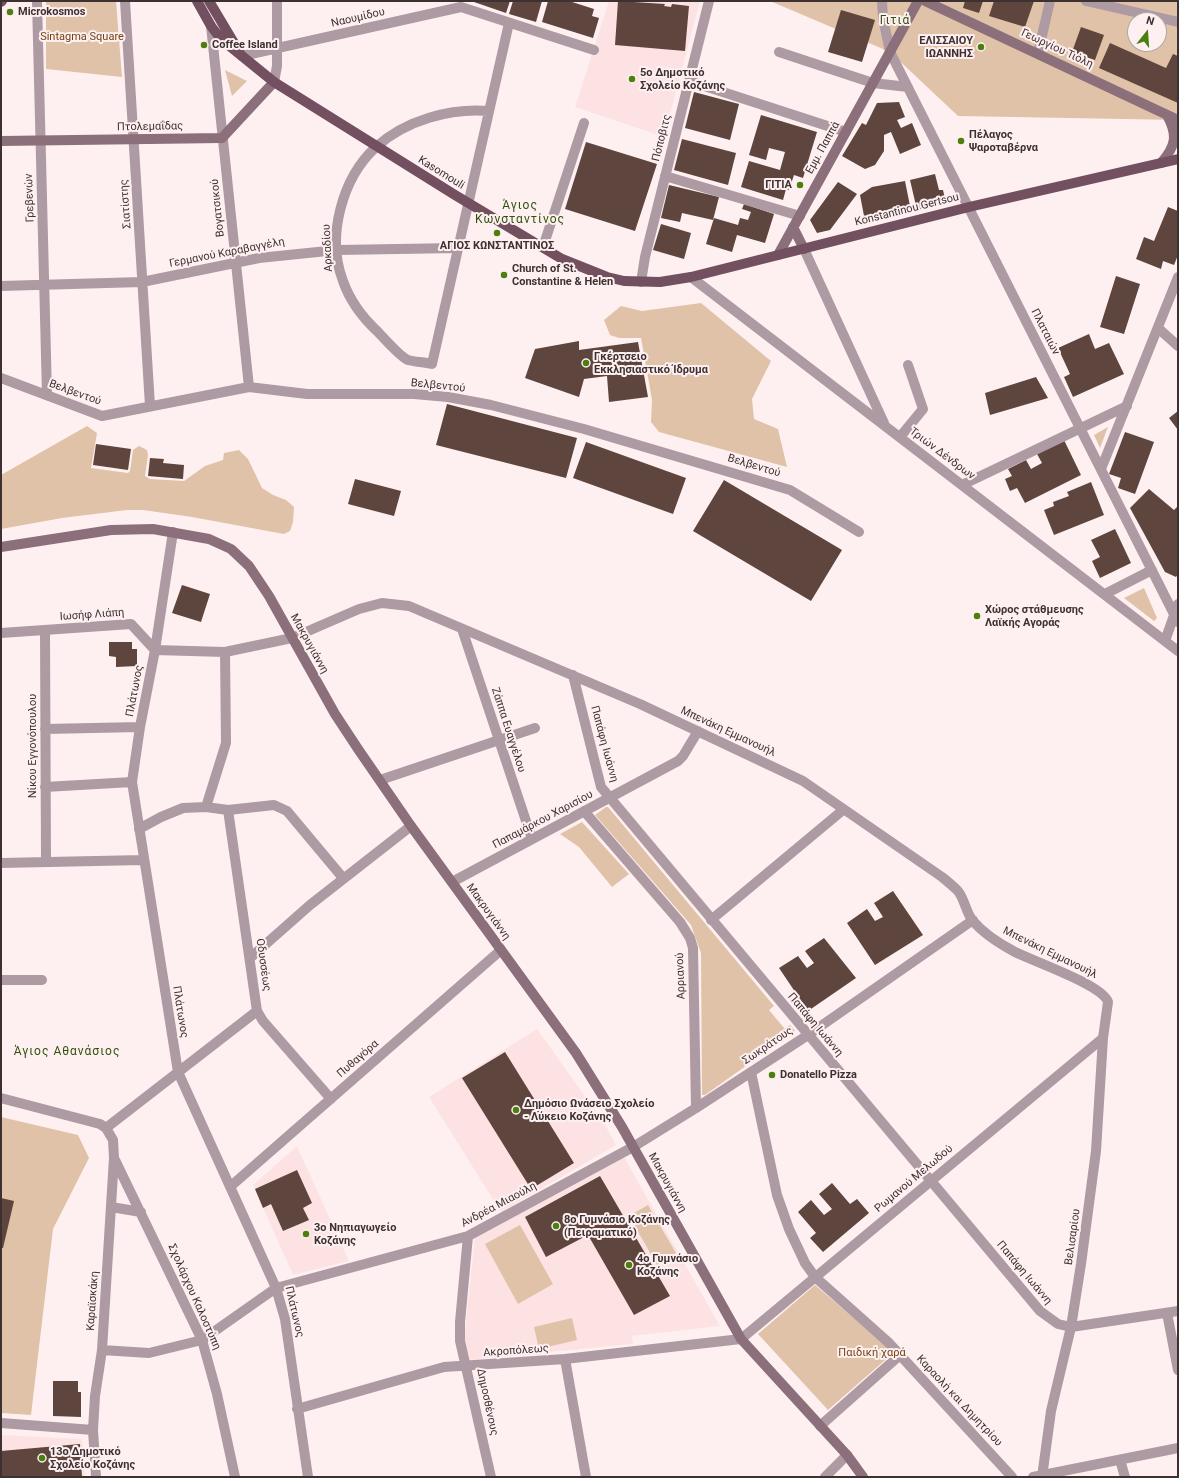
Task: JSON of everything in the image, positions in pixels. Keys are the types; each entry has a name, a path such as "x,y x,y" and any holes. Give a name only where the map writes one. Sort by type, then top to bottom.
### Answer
{"main road":[{"name":"Kasomouli","path":"197,1 211,26 231,48 274,82 468,203 562,259 607,277 624,281 642,282"},
{"name":"Kasomouli","path":"209,1 242,56"},
{"name":"Konstantinou Gertsou","path":"642,282 660,282 691,277 969,207 1178,159"}],"street":[{"name":"Γρεβενών","path":"37,1 47,395"},
{"name":"Σιατίστης","path":"125,1 150,406"},
{"path":"222,138 274,82 277,66 277,1"},
{"name":"Πόποβιτς","path":"642,282 645,257 709,1"},
{"path":"882,1 883,18 890,52"},
{"name":"Εμμ. Παππά","path":"778,255 918,1"},
{"name":"Γεωργίου Τιόλη","path":"925,1 1178,120"},
{"path":"1038,53 1050,1"},
{"path":"1086,1 1178,22"},
{"name":"Ναουμίδου","path":"242,56 462,4 509,23 594,50"},
{"path":"458,248 509,23"},
{"name":"Βογατσικού","path":"211,26 249,387"},
{"path":"779,52 873,82 908,87"},
{"name":"Πλαταιών","path":"890,52 1176,618"},
{"path":"689,81 846,132"},
{"name":"Αρκαδίου","path":"458,248 432,364 407,359 369,323 357,309 342,280 337,250 338,219 342,202 357,170 377,147 400,131 441,114 468,109 489,111"},
{"path":"1161,162 1168,154 1174,140 1173,126 1168,115"},
{"path":"543,247 584,123"},
{"name":"Πτολεμαΐδας","path":"1,141 222,138"},
{"path":"665,176 800,216"},
{"path":"793,227 885,426"},
{"name":"Γερμανού Καραβαγγέλη","path":"1,286 44,286 142,282 236,262 284,254 337,250 458,248"},
{"name":"Τριών Δένδρων","path":"691,277 1178,651"},
{"path":"1101,469 1158,328 1173,301 1178,277"},
{"path":"1158,328 1178,346"},
{"path":"900,437 923,409 908,365"},
{"name":"Βελβεντού","path":"1,378 102,416 249,387 307,394 414,394 476,402 535,415 790,490 859,532"},
{"path":"962,485 1080,427 1127,406"},
{"name":"Μακρυγιάννη","path":"1,547 131,528 173,532 209,539 231,549 240,557 256,575 335,714 411,826 576,1053 633,1146 741,1339 847,1455 864,1477"},
{"name":"Πλάτωνος","path":"173,532 155,650 140,727 132,782 143,860 178,1072 276,1288 285,1319 308,1477"},
{"path":"1105,594 1152,570"},
{"name":"Μπενάκη Εμμανουήλ","path":"292,638 359,609 382,603 409,606 573,675 698,731 803,781 942,877 958,892 973,920 991,938 1015,952 1097,990 1107,998"},
{"path":"1165,641 1176,618 1178,604"},
{"name":"Ιωσήφ Λιάπη","path":"1,632 131,624 155,650"},
{"name":"Ζάππα Ευαγγέλου","path":"462,629 532,839"},
{"name":"Νίκου Εγγονόπουλου","path":"45,630 46,862"},
{"path":"155,650 225,652 292,638"},
{"path":"206,807 226,743 225,652"},
{"name":"Παπάφη Ιωάννη","path":"573,675 601,787 1040,1311 1058,1324 1071,1327 1178,1311"},
{"path":"45,729 140,727"},
{"path":"380,780 535,728"},
{"name":"Παπαμάρκου Χαρισίου","path":"452,882 678,761 683,756 698,731"},
{"path":"46,787 132,782"},
{"path":"139,829 161,817 183,808 206,807 228,810 266,805 280,806 287,811 343,878"},
{"name":"Οδυσσέως","path":"228,810 257,1011 263,1021 331,1099"},
{"path":"711,920 844,810"},
{"name":"Αρριανού","path":"584,811 680,922 690,938 693,948 696,1108"},
{"path":"250,958 310,905 411,826"},
{"path":"1,862 143,860"},
{"name":"Σωκράτους","path":"633,1146 752,1072 973,920"},
{"name":"Πυθαγόρα","path":"231,1186 501,950"},
{"path":"1,980 42,980"},
{"name":"Βελισαρίου","path":"1039,1476 1051,1411 1071,1327 1096,1150 1103,1038 1108,1002 1107,998"},
{"path":"1,1098 100,1124 106,1128 257,1011"},
{"name":"Ρωμανού Μελωδού","path":"741,1339 1103,1038"},
{"name":"Καραολή και Δημητρίου","path":"752,1072 781,1208 805,1262 815,1277 900,1355 1012,1477"},
{"name":"Καραϊσκάκη","path":"96,1477 93,1430 94,1396 102,1350 114,1158 113,1140 106,1128"},
{"name":"Ανδρέα Μιαούλη","path":"102,1350 149,1353 202,1340 276,1288 468,1236 633,1146"},
{"name":"Σχολάρχου Καλοστύπη","path":"114,1158 202,1340 217,1394 235,1477"},
{"path":"111,1207 141,1212"},
{"name":"Δημοσθένους","path":"468,1236 460,1322 460,1342 467,1366 491,1477"},
{"path":"1167,1313 1178,1370"},
{"name":"Ακροπόλεως","path":"298,1409 414,1374 444,1367 565,1359 741,1339"},
{"path":"820,1426 900,1355"},
{"path":"565,1359 586,1477"},
{"path":"1,1424 93,1430"},
{"path":"1039,1476 1178,1448"},
{"path":"825,1477 847,1455"},
{"path":"1120,1460 1125,1477"}],"shaded area":[{"name":"5ο Δημοτικό Σχολείο Κοζάνης","path":"609,1 700,1 664,137 575,107"},
{"name":"Δημόσιο Ωνάσειο Σχολείο - Λύκειο Κοζάνης","path":"537,1029 604,1123 616,1145 501,1212 429,1097"},
{"name":"3ο Νηπιαγωγείο Κοζάνης","path":"297,1146 349,1261 293,1275 253,1185"},
{"path":"624,1157 720,1326 632,1336 633,1344 468,1360 464,1340 475,1237"},
{"name":"13ο Δημοτικό Σχολείο Κοζάνης","path":"1,1435 82,1439 85,1477 1,1477"}],"green space":[{"name":"Sintagma Square","path":"46,1 116,1 122,77 46,69"},
{"path":"770,1 1178,1 1178,120 958,116 890,52"},
{"path":"225,70 247,81 232,96"},
{"path":"701,303 771,361 752,399 754,419 778,429 787,467 659,432 651,422 652,400 641,338 619,338 610,335 604,320 621,306 642,311"},
{"path":"87,426 97,433 91,468 128,473 130,471 133,450 139,446 147,450 148,455 145,476 150,479 184,481 205,466 223,460 224,453 239,450 248,459 262,488 273,495 286,500 294,507 293,522 290,531 284,534 192,517 143,510 127,510 62,518 1,529 1,475"},
{"path":"1108,427 1100,448 1094,435"},
{"path":"1144,588 1157,618 1154,621 1124,598"},
{"path":"608,807 774,1006 769,1010 785,1029 790,1025 795,1031 705,1095 702,1095 701,953 691,925 595,815"},
{"path":"582,822 629,874 612,887 579,847 560,834"},
{"path":"1,1117 78,1135 89,1158 53,1229 31,1415 1,1413"},
{"path":"648,1205 676,1253 657,1265 629,1216"},
{"path":"520,1225 553,1284 518,1304 485,1244"},
{"name":"Παιδική χαρά","path":"815,1285 883,1343 892,1354 828,1410 758,1334"},
{"path":"572,1318 577,1340 539,1349 534,1327"}],"building":[{"path":"471,1 510,1 506,13"},
{"path":"513,1 542,1 536,22 509,14"},
{"path":"548,1 569,1 594,9 592,16 599,18 593,38 542,22"},
{"path":"618,1 665,4 664,6 671,7 672,4 689,6 685,51 615,45"},
{"path":"965,1 983,1 979,13 963,8"},
{"path":"994,1 1034,1 1025,27 989,16"},
{"path":"841,10 875,20 862,62 828,52"},
{"path":"1081,27 1104,35 1095,60 1072,52"},
{"path":"1110,43 1127,51 1127,52 1166,68 1173,54 1178,56 1178,103 1099,68"},
{"path":"694,92 739,104 730,140 685,128"},
{"path":"899,102 905,117 897,120 901,128 912,123 921,145 900,154 891,132 884,135 884,151 875,165 865,169 842,156 862,123 866,125 877,103"},
{"path":"761,115 817,132 803,178 794,175 789,190 786,189 783,200 741,187 749,161 780,170 785,152 769,148 766,160 749,155"},
{"path":"682,139 736,153 728,185 674,170"},
{"path":"586,142 657,164 635,231 565,209"},
{"path":"935,174 939,190 943,190 946,203 917,210 910,180"},
{"path":"905,181 911,211 865,221 860,195 872,187"},
{"path":"838,182 857,194 830,230 817,233 810,220"},
{"path":"669,185 719,197 713,220 682,213 680,222 661,218"},
{"path":"744,204 774,214 765,243 737,235 732,252 706,244 714,218 738,225 740,218 748,220 751,212 742,209"},
{"path":"1168,207 1178,211 1178,255 1174,265 1163,261 1161,269 1136,259 1144,237 1154,241"},
{"path":"661,224 691,233 684,259 653,250"},
{"path":"1116,276 1140,284 1124,334 1100,327"},
{"path":"1089,334 1095,349 1109,343 1124,374 1073,397 1064,377 1070,374 1058,348"},
{"name":"Γκέρτσειο Εκκλησιαστικό Ίδρυμα","path":"579,341 579,350 638,342 648,397 609,402 607,376 584,379 579,397 525,378 535,349"},
{"path":"1036,377 1048,398 990,415 985,393"},
{"path":"447,404 577,438 566,478 436,445"},
{"path":"1178,411 1178,430 1169,418"},
{"path":"1125,432 1154,442 1135,494 1118,488 1121,478 1109,474"},
{"path":"1064,440 1081,475 1025,503 1017,488 1010,491 1005,479 1012,476 1008,469 1026,460 1031,469 1042,463 1037,454"},
{"path":"586,442 686,478 673,514 573,478"},
{"path":"96,444 131,449 128,470 93,465"},
{"path":"150,458 164,459 163,463 184,465 183,479 148,476"},
{"path":"355,479 401,491 394,516 348,504"},
{"path":"724,480 842,550 811,601 693,531"},
{"path":"1091,482 1104,515 1054,535 1044,510 1054,506 1053,502 1069,496 1067,492"},
{"path":"1149,489 1174,510 1178,506 1178,574 1176,577 1165,572 1130,508"},
{"path":"1115,529 1131,563 1100,578 1092,561 1100,557 1091,540"},
{"path":"182,585 210,594 201,622 172,613"},
{"path":"109,642 132,642 132,649 137,649 137,666 116,667 116,657 109,656"},
{"path":"893,891 923,935 875,965 847,923 867,909 875,921 883,917 874,903"},
{"path":"824,938 856,978 808,1011 779,968 798,956 807,968 814,963 805,951"},
{"path":"505,1052 574,1163 531,1189 462,1078"},
{"path":"297,1170 312,1203 303,1208 309,1220 283,1231 271,1204 263,1208 255,1189"},
{"name":"4ο Γυμνάσιο Κοζάνης","path":"600,1176 670,1296 634,1315 588,1235 546,1257 525,1217"},
{"path":"832,1183 850,1204 857,1199 869,1213 823,1252 810,1238 816,1233 798,1212 811,1200 824,1215 832,1209 819,1194"},
{"path":"1,1198 14,1201 3,1248 1,1248"},
{"path":"53,1381 78,1381 78,1392 81,1392 81,1417 53,1416"},
{"name":"13ο Δημοτικό Σχολείο Κοζάνης","path":"80,1444 82,1477 1,1477 1,1451"}],"place":[{"name":"Microkosmos","path":"10,12"},
{"name":"Coffee Island","path":"204,45"},
{"name":"ΕΛΙΣΣΑΙΟΥ ΙΩΑΝΝΗΣ","path":"981,47"},
{"name":"5ο Δημοτικό Σχολείο Κοζάνης","path":"632,79"},
{"name":"Πέλαγος Ψαροταβέρνα","path":"961,141"},
{"name":"ΓΙΤΙΑ","path":"800,185"},
{"name":"ΑΓΙΟΣ ΚΩΝΣΤΑΝΤΙΝΟΣ","path":"497,233"},
{"name":"Church of St. Constantine & Helen","path":"504,275"},
{"name":"Γκέρτσειο Εκκλησιαστικό Ίδρυμα","path":"586,363"},
{"name":"Χώρος στάθμευσης Λαϊκής Αγοράς","path":"977,616"},
{"name":"Donatello Pizza","path":"772,1075"},
{"name":"Δημόσιο Ωνάσειο Σχολείο - Λύκειο Κοζάνης","path":"516,1110"},
{"name":"8ο Γυμνάσιο Κοζάνης (Πειραματικό)","path":"556,1226"},
{"name":"3ο Νηπιαγωγείο Κοζάνης","path":"306,1234"},
{"name":"4ο Γυμνάσιο Κοζάνης","path":"629,1265"},
{"name":"13ο Δημοτικό Σχολείο Κοζάνης","path":"42,1458"}],"district":[{"name":"Γιτιά","path":"895,21"},
{"name":"Άγιος Κωνσταντίνος","path":"520,213"},
{"name":"Άγιος Αθανάσιος","path":"67,1052"}]}
